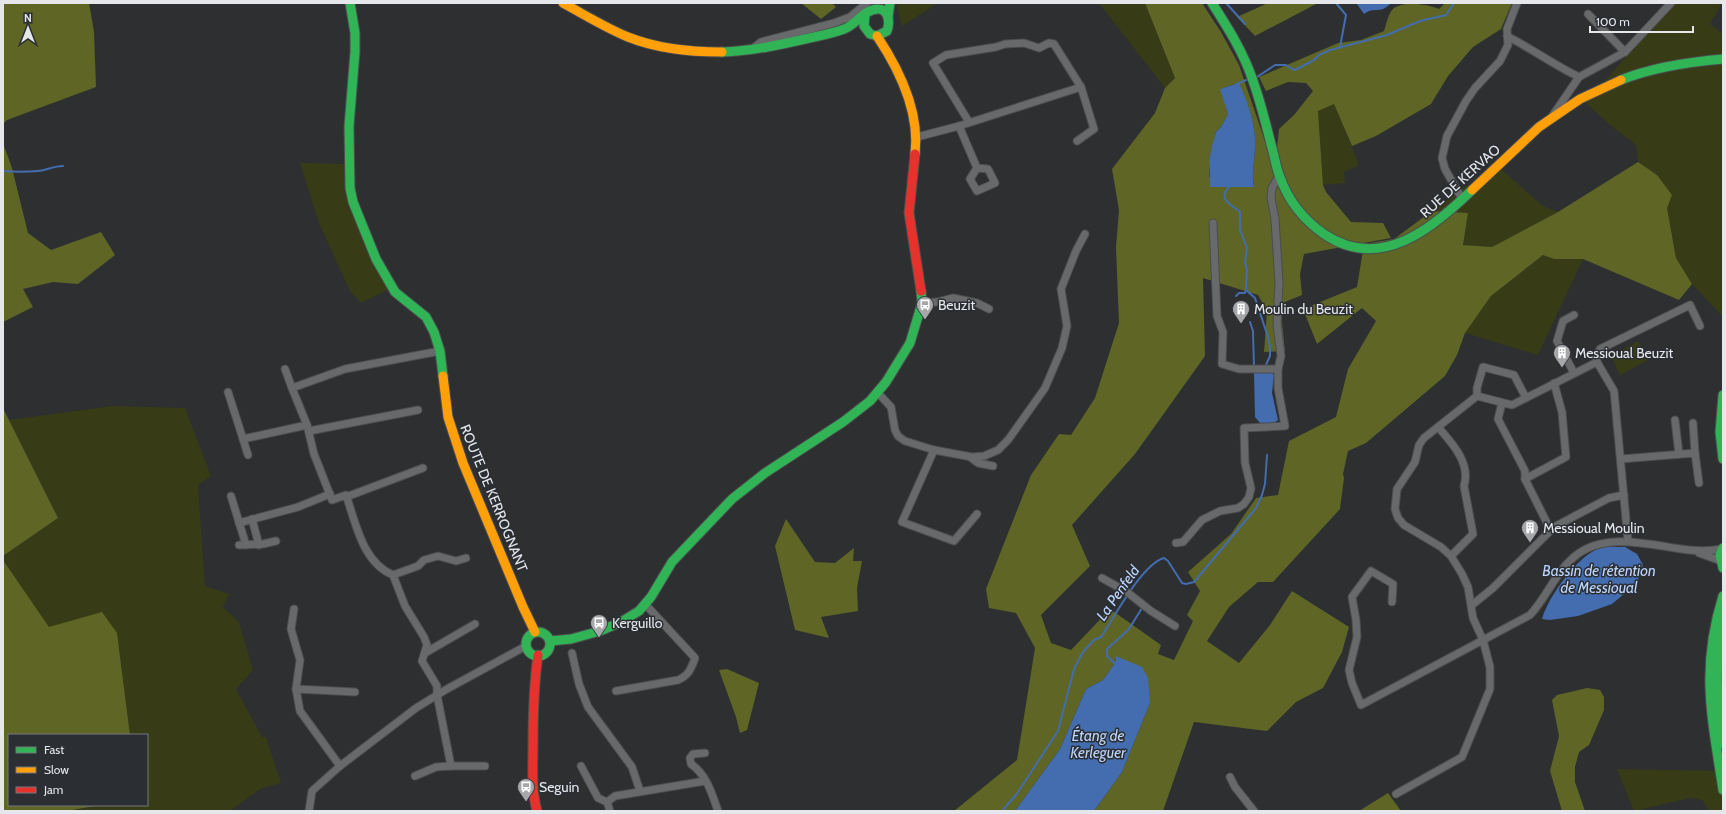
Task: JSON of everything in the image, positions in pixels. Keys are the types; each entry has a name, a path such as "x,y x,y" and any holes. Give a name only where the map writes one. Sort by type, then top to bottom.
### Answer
{"street":[{"name":"ROUTE DE KERROGNANT","path":"350,3 355,33 356,52 349,126 350,188 353,202 376,259 395,292 414,305 426,317 434,332 440,351 448,417 457,448 517,593 535,632"},
{"path":"550,641 571,639 600,631 621,622 639,611 672,562 732,499 765,473 849,418 878,393 910,343 922,302 921,282 910,229 909,213 916,137 910,106 890,57 877,36 860,29 846,29 781,45 722,52 685,52 638,41 597,22 563,3"},
{"path":"752,49 762,42 834,23 850,17 867,3"},
{"path":"888,17 890,3"},
{"name":"RUE DE KERVAO","path":"1212,3 1234,36 1252,79 1264,116 1279,176 1289,196 1306,220 1328,237 1337,243 1348,247 1370,250 1408,240 1430,228 1444,217 1538,128 1592,93 1635,75 1685,62 1723,59"},
{"path":"1462,199 1445,169 1442,158 1447,136 1466,101 1500,61 1508,45 1507,29 1517,3"},
{"path":"1551,119 1578,78 1625,52 1671,3"},
{"path":"846,29 880,6 886,13 890,22 887,31 890,57"},
{"path":"1588,14 1625,52"},
{"path":"865,16 863,24 867,32"},
{"path":"877,36 887,31"},
{"path":"1508,36 1528,46 1560,69 1578,78"},
{"path":"969,122 933,63 946,55 996,47 1005,44 1024,43 1039,48 1049,43 1054,44 1081,87 1094,129 1077,141"},
{"path":"916,137 958,126 1081,87"},
{"path":"958,126 977,168"},
{"path":"1176,544 1184,542 1202,520 1220,511 1238,508 1250,497 1251,488 1245,463 1244,428 1285,426 1278,388 1278,369 1281,356 1277,324 1279,283 1275,224 1271,198 1272,188 1279,176"},
{"path":"1214,223 1217,316 1223,332 1222,364 1239,369 1278,369"},
{"path":"878,393 891,407 895,430 898,436 905,441 934,450 970,457 984,456 998,450 1008,440 1045,388 1062,348 1067,326 1061,289 1076,250 1085,234"},
{"path":"922,302 937,302 953,298 977,303 989,309"},
{"path":"1628,541 1614,391 1597,362 1597,356 1600,349 1690,305 1700,326"},
{"path":"1574,314 1563,321 1557,341 1574,373"},
{"path":"292,388 345,369 440,351"},
{"path":"1477,396 1512,405 1597,362"},
{"path":"1477,396 1477,388 1483,367 1514,375 1526,398"},
{"path":"285,369 308,428 314,454 332,500 346,495 346,497 423,468"},
{"path":"1525,479 1566,457 1562,412 1554,383"},
{"path":"228,392 248,455"},
{"path":"1723,395 1720,432 1723,459"},
{"path":"1396,794 1462,757 1490,690 1490,667 1483,640 1473,618 1468,587 1462,574 1450,556 1431,540 1404,525 1398,518 1395,509 1397,489 1415,462 1419,445 1424,438 1477,396"},
{"path":"1502,403 1498,419 1525,471 1525,479 1551,531"},
{"path":"243,438 418,410"},
{"path":"1675,420 1679,454"},
{"path":"1693,423 1699,484"},
{"path":"1438,427 1460,453 1466,479 1464,486 1474,534 1450,556"},
{"path":"934,450 902,522 954,541 977,514"},
{"path":"1621,459 1696,453"},
{"path":"970,457 978,463 993,466"},
{"path":"239,523 298,507 330,494"},
{"path":"1472,605 1493,588 1554,527 1609,498 1624,495"},
{"path":"232,496 239,523 242,545 259,545 276,541"},
{"path":"346,497 370,557 384,572 393,575 418,566 424,560 438,556 456,561 466,558"},
{"path":"252,519 259,545"},
{"path":"1392,602 1393,584 1372,571 1352,597 1357,637 1350,670 1352,683 1361,705 1530,615 1537,608 1564,567 1575,556 1587,548 1608,543 1628,541 1690,550 1707,551 1723,549 1722,565 1690,550"},
{"path":"393,575 405,606 424,637 426,645 422,661 437,686 437,695 451,766"},
{"path":"1102,578 1130,594 1151,611 1175,626"},
{"path":"1723,596 1713,632 1708,683 1723,790"},
{"path":"616,691 678,680 685,677 690,672 695,658 645,604"},
{"path":"294,609 291,630 300,660 296,689 300,711 340,766"},
{"path":"1723,622 1717,655 1716,683 1723,744"},
{"path":"425,653 475,624"},
{"path":"535,632 544,633 550,641 548,649 542,655 538,656 528,651 526,646 526,640 535,632"},
{"path":"309,811 312,790 340,766 416,708 446,689 526,646"},
{"path":"572,653 579,684 588,707 632,767 640,791"},
{"path":"537,811 534,800 532,760 534,690 538,656"},
{"path":"296,689 355,692"},
{"path":"705,753 693,754 690,758 692,764 700,770 709,787 718,811"},
{"path":"415,776 436,767 485,766"},
{"path":"581,766 598,798 607,802 610,811"},
{"path":"1230,777 1239,792 1254,811"},
{"path":"607,802 615,796 705,781"}],"green space":[{"path":"3,3 89,3 94,32 96,87 7,120 3,124"},
{"path":"801,3 832,3 836,7 821,19"},
{"path":"898,3 938,3 902,26 897,6"},
{"path":"1099,3 1145,3 1175,78 1165,88"},
{"path":"1145,3 1202,3 1221,32 1239,65 1268,150 1277,147 1279,129 1294,115 1313,91 1306,83 1288,82 1266,91 1259,77 1338,43 1361,40 1384,31 1388,17 1392,10 1402,5 1421,4 1439,9 1445,3 1512,3 1501,29 1473,47 1448,76 1431,104 1376,136 1352,146 1334,104 1318,111 1323,185 1326,192 1351,222 1383,223 1391,238 1304,254 1300,274 1302,295 1280,304 1285,351 1264,352 1267,311 1258,295 1203,278 1205,356 1135,454 1072,525 1090,566 1041,615 1051,643 1071,650 1110,609 1161,645 1158,654 1174,660 1193,621 1187,615 1200,591 1188,572 1231,534 1256,498 1278,495 1289,441 1336,417 1348,369 1376,321 1362,308 1317,344 1303,309 1357,287 1364,244 1394,239 1432,211 1468,213 1463,245 1492,247 1558,212 1638,162 1657,175 1672,195 1667,208 1676,258 1692,284 1679,300 1583,259 1554,259 1543,255 1491,296 1465,333 1457,355 1445,376 1366,443 1348,451 1343,474 1344,478 1340,509 1273,582 1258,582 1229,607 1207,641 1239,663 1270,625 1292,591 1349,627 1342,652 1323,688 1296,702 1267,731 1194,722 1163,811 1094,811 1122,772 1150,703 1116,657 1115,663 1103,680 1086,689 1060,749 1015,811 954,811 1017,760 1035,648 1016,613 989,608 986,589 1031,475 1059,434 1071,435 1095,398 1119,323 1116,247 1119,210 1112,169 1155,113 1165,88 1175,78","holes":["1238,83 1253,122 1255,138 1253,176 1254,186 1209,177 1209,160 1216,132 1221,127 1228,114 1221,89"]},
{"path":"1268,3 1318,3 1255,36 1237,17"},
{"path":"1677,3 1722,3 1710,24 1723,34 1723,317 1692,284 1676,258 1667,208 1657,175 1638,162 1636,145 1609,124 1586,103 1661,16"},
{"path":"1334,103 1359,165 1344,172 1345,183 1323,185 1318,111"},
{"path":"3,143 12,168 28,233 51,250 101,232 115,255 78,284 53,282 23,289 33,307 3,322"},
{"path":"300,163 352,164 354,188 379,255 395,286 361,303 350,291 319,223"},
{"path":"1501,169 1543,206 1558,212 1492,247 1463,245 1468,213 1432,211 1464,187"},
{"path":"1543,255 1554,259 1583,259 1538,355 1465,333 1491,296"},
{"path":"1638,341 1648,360 1620,375 1611,356"},
{"path":"112,406 185,408 211,476 198,485 205,586 229,594 223,607 239,622 253,670 236,689 262,737 266,737 281,783 260,789 230,811 67,811 94,806 148,806 148,734 130,734 117,633 49,627 3,560 3,556 58,518 9,420"},
{"path":"3,408 58,518 3,556"},
{"path":"786,519 815,562 835,563 854,548 853,561 862,561 857,588 858,611 821,617 829,638 795,630 775,546"},
{"path":"3,560 49,627 102,612 117,633 130,734 8,734 8,806 94,806 67,811 3,811"},
{"path":"727,669 759,683 747,730 740,733 736,717 719,670"},
{"path":"1587,688 1600,690 1604,697 1604,710 1589,745 1579,752 1575,767 1575,782 1585,811 1562,811 1550,771 1559,736 1552,700 1557,695"},
{"path":"1617,769 1723,771 1723,811 1710,811 1702,800 1690,798 1634,811"},
{"path":"1388,793 1401,811 1359,811"}],"water":[{"path":"1391,3 1384,9 1371,11 1364,14 1357,4"},
{"path":"1239,83 1253,122 1255,138 1253,177 1254,187 1210,187 1209,160 1212,146 1216,132 1221,127 1228,114 1220,89"},
{"path":"1272,372 1274,375 1272,393 1278,420 1274,423 1260,423 1255,417 1254,373"},
{"name":"Bassin de rétention de Messioual","path":"1625,547 1637,554 1643,565 1637,583 1612,604 1578,616 1550,620 1542,619 1550,600 1557,589 1582,559 1591,552 1600,548"},
{"name":"Étang de Kerleguer","path":"1116,656 1142,667 1148,678 1150,703 1122,772 1094,811 1015,811 1060,749 1086,689 1103,680 1115,663"}],"waterway":[{"path":"1226,3 1245,24"},
{"name":"La Penfeld","path":"1336,3 1346,15 1340,47"},
{"name":"La Penfeld","path":"1257,77 1275,65 1286,65 1294,70 1330,50 1387,35 1420,21 1446,15 1454,3"},
{"name":"La Penfeld","path":"1235,85 1246,80"},
{"path":"3,171 38,171 63,166"},
{"name":"La Penfeld","path":"1230,186 1226,191 1225,198 1240,212 1240,230 1247,248 1245,262 1247,270 1246,290 1255,298 1270,347 1270,356 1265,367"},
{"name":"La Penfeld","path":"1236,296 1239,293 1245,293 1246,290"},
{"name":"La Penfeld","path":"1250,322 1253,331 1254,367"},
{"name":"La Penfeld","path":"1002,811 1016,795 1058,731 1074,669 1083,652 1094,640 1101,637 1129,593 1147,570 1156,562 1164,558 1168,561 1182,583 1186,584 1194,582 1256,508 1265,484 1267,455"},
{"name":"La Penfeld","path":"1115,664 1107,656 1107,649 1129,629 1142,608"}],"traffic: fast":[{"path":"350,3 355,33 355,52 349,126 350,188 353,202 376,259 395,292 426,317 434,332 440,351 443,376"},
{"path":"888,17 890,3"},
{"path":"1212,3 1235,41 1249,71 1261,106 1277,170 1287,194 1303,216 1324,234 1345,245 1365,249 1385,247 1404,241 1422,231 1440,219 1472,190"},
{"path":"722,52 768,47 833,33 848,27 864,14 878,9 884,11 888,17 887,31 877,36 870,34 864,26 865,16"},
{"path":"1621,80 1633,75 1671,66 1723,59"},
{"path":"550,641 571,639 600,631 621,622 639,611 651,597 672,562 732,499 765,473 843,422 870,401 886,382 910,343 922,303 921,291"},
{"path":"1723,395 1720,432 1723,459"},
{"path":"1723,548 1720,555 1723,568"},
{"path":"1723,596 1716,623 1710,671 1712,716 1723,790"},
{"path":"1723,622 1717,668 1719,713 1723,744"},
{"path":"538,632 546,636 550,644 546,652 538,656 530,652 526,644 530,636 538,632"}],"traffic: slow":[{"path":"563,3 612,30 639,41 674,49 722,52"},
{"path":"877,36 900,77 911,107 916,139 915,154"},
{"path":"1472,190 1539,127 1580,99 1621,80"},
{"path":"443,376 448,417 463,463 523,607 535,632"}],"traffic: jam":[{"path":"915,154 909,213 921,291"},
{"path":"537,811 533,786 533,722 538,655"}],"place":[{"name":"Beuzit","path":"925,320"},
{"name":"Moulin du Beuzit","path":"1241,324"},
{"name":"Messioual Beuzit","path":"1562,368"},
{"name":"Messioual Moulin","path":"1530,543"},
{"name":"Kerguillo","path":"599,638"},
{"name":"Seguin","path":"526,802"}]}
